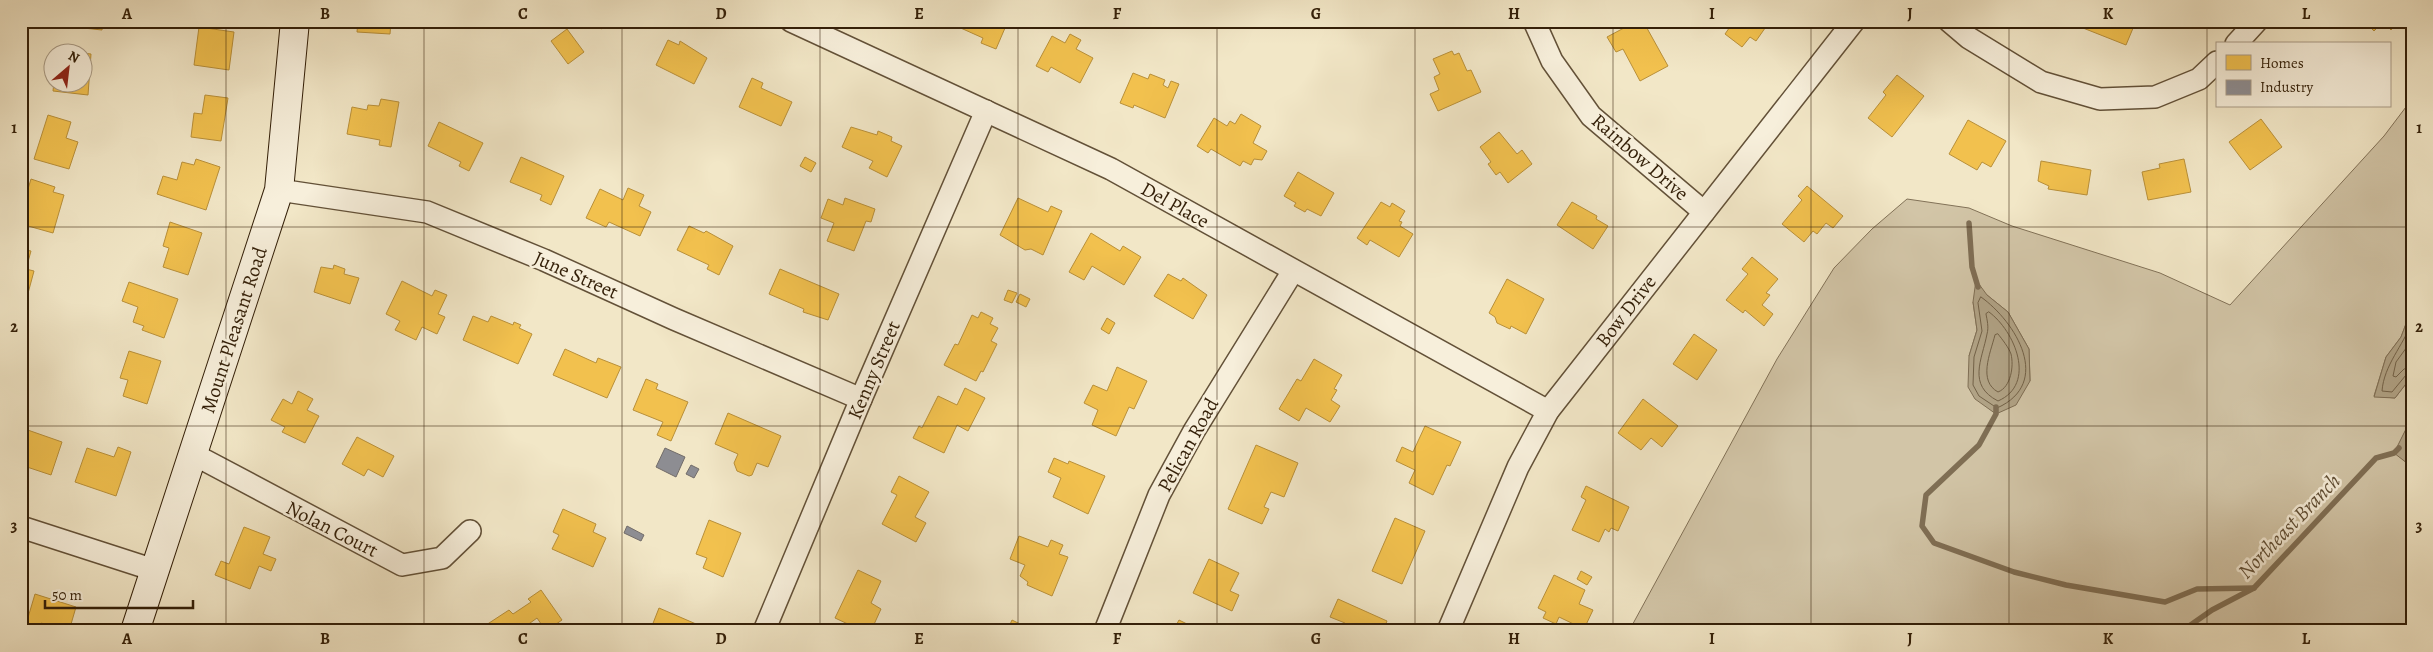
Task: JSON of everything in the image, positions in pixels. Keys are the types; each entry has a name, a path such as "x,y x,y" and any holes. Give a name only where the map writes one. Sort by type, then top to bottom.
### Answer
{"street":[{"name":"Mount Pleasant Road","path":"135,631 279,190 295,21"},
{"name":"Del Place","path":"791,21 1111,169 1548,411"},
{"name":"Rainbow Drive","path":"1534,21 1552,61 1591,116 1704,212"},
{"name":"Bow Drive","path":"1448,631 1518,467 1548,411 1854,21"},
{"path":"1948,21 1969,38 2042,82 2100,99 2155,97 2199,80 2216,63"},
{"path":"2238,42 2257,21"},
{"name":"Kenny Street","path":"764,631 986,111"},
{"name":"June Street","path":"279,190 428,212 544,260 674,319 862,399"},
{"name":"Pelican Road","path":"1105,631 1159,495 1194,431 1293,271"},
{"name":"Nolan Court","path":"193,454 402,565 442,558 470,531"},
{"path":"21,528 154,570"}],"shaded area":[{"path":"2412,99 2412,308 2401,337 2386,357 2374,396 2395,398 2412,376 2412,417 2395,453 2412,467 2412,631 1629,631 1777,359 1834,268 1872,229 1907,199 1969,208 2012,226 2160,273 2230,305 2384,136","holes":["1987,295 2008,312 2029,349 2030,381 1969,356 1977,330 1973,302"]}],"water":[{"path":"1976,280 1987,295 2008,312 2029,349 2030,381 2016,405 1996,414 1975,399 1968,387 1969,356 1977,330 1973,302"},
{"path":"2412,308 2412,376 2395,398 2374,397 2386,357 2401,337"},
{"path":"2412,417 2412,467 2394,453"}],"building: Homes":[{"path":"65,21 103,21 102,30 65,26"},
{"path":"358,21 391,21 390,34 357,32"},
{"path":"596,21 613,21 601,29"},
{"path":"956,21 1008,21 996,49 981,43 983,38 954,25"},
{"path":"1637,21 1643,21 1668,66 1640,81 1623,49 1616,52 1607,37"},
{"path":"1734,21 1770,21 1756,41 1750,37 1742,47 1725,34"},
{"path":"2086,21 2136,21 2126,45 2083,28"},
{"path":"2364,21 2397,21 2398,23 2391,30 2383,22 2374,31"},
{"path":"199,27 234,32 229,70 194,65"},
{"path":"567,29 584,52 568,64 551,41"},
{"path":"1070,34 1081,40 1076,49 1093,58 1080,83 1051,67 1048,72 1036,66 1052,36 1065,43"},
{"path":"668,40 679,45 680,41 707,58 694,84 656,65"},
{"path":"1452,51 1454,55 1459,53 1467,71 1471,70 1481,92 1438,111 1430,94 1439,90 1434,77 1440,74 1433,59"},
{"path":"1133,73 1148,79 1150,74 1165,80 1163,85 1168,88 1171,81 1179,84 1165,118 1134,105 1133,108 1120,103"},
{"path":"1897,75 1924,96 1892,137 1868,118 1886,95 1883,92"},
{"path":"752,78 763,83 761,88 792,102 781,126 739,107"},
{"path":"62,92 88,92 88,95"},
{"path":"205,95 228,98 221,141 191,137 194,113 202,114"},
{"path":"381,99 399,102 391,147 379,145 380,140 347,134 352,107 367,110 368,105 379,106"},
{"path":"1241,114 1261,126 1253,143 1267,151 1262,160 1254,159 1251,165 1243,161 1240,166 1211,149 1208,153 1197,146 1214,118 1227,126 1230,121 1235,124"},
{"path":"48,115 71,122 66,138 78,142 69,169 34,159"},
{"path":"2261,119 2282,147 2250,170 2229,142"},
{"path":"1968,120 2006,141 1991,167 1982,162 1977,170 1949,154"},
{"path":"439,122 483,143 469,171 459,166 461,162 428,146"},
{"path":"851,127 877,135 878,131 892,137 891,141 902,146 887,177 869,168 873,161 842,147"},
{"path":"1499,132 1517,154 1522,150 1532,164 1508,183 1500,172 1496,175 1488,164 1491,162 1480,147"},
{"path":"521,157 564,176 551,205 540,200 542,195 510,182"},
{"path":"805,157 816,163 811,172 800,166"},
{"path":"196,159 220,167 206,210 157,194 163,176 177,180 182,162 194,165"},
{"path":"2184,159 2191,192 2148,200 2142,172 2160,168 2159,164"},
{"path":"2041,161 2091,170 2087,195 2048,189 2049,186 2038,181"},
{"path":"1298,172 1334,193 1321,216 1307,209 1305,212 1294,206 1296,203 1284,196"},
{"path":"31,179 55,187 53,192 64,195 53,233 21,224 21,212"},
{"path":"1807,186 1843,216 1833,228 1826,223 1817,234 1813,231 1804,242 1782,224 1802,200 1798,196"},
{"path":"628,188 644,195 639,206 651,212 640,236 609,222 606,227 586,218 600,189 623,200"},
{"path":"845,198 875,209 871,222 866,221 854,251 827,241 834,223 821,218 828,199 843,205"},
{"path":"1018,198 1048,212 1051,206 1062,211 1043,255 1031,249 1025,250 1000,235"},
{"path":"1381,202 1390,207 1392,203 1405,211 1399,221 1402,222 1400,226 1413,234 1399,257 1370,240 1367,245 1357,238"},
{"path":"1572,202 1597,216 1596,219 1608,226 1593,249 1557,225"},
{"path":"170,222 202,233 188,275 163,267 169,248 163,246"},
{"path":"689,226 704,233 706,231 733,246 719,275 707,269 709,265 677,250"},
{"path":"1091,233 1120,251 1123,246 1141,257 1124,285 1092,266 1084,280 1069,272"},
{"path":"21,249 31,251 26,269 34,271 27,297 21,295"},
{"path":"1752,257 1778,279 1766,293 1770,295 1762,305 1773,314 1764,326 1745,310 1743,313 1726,300 1748,274 1742,269"},
{"path":"334,265 345,269 344,274 359,278 350,304 314,292 321,267 333,269"},
{"path":"780,269 839,294 828,320 803,312 804,309 769,294"},
{"path":"1168,274 1181,281 1183,278 1207,295 1193,319 1154,296"},
{"path":"1507,279 1544,299 1526,334 1511,326 1510,329 1497,323 1495,317 1489,313"},
{"path":"402,281 432,296 435,290 447,295 438,314 445,317 437,334 422,327 416,340 395,330 400,321 386,314"},
{"path":"129,282 178,299 164,338 142,330 144,326 133,322 138,307 122,301"},
{"path":"1008,290 1017,293 1012,303 1004,300"},
{"path":"1020,294 1030,299 1026,307 1016,302"},
{"path":"981,312 993,318 990,324 998,328 991,341 997,344 983,372 981,371 976,381 944,365 955,344 958,345 972,315 978,318"},
{"path":"473,316 488,322 491,316 513,325 514,322 521,325 519,328 532,334 518,364 463,340"},
{"path":"1107,318 1115,323 1109,334 1101,329"},
{"path":"1694,334 1717,350 1697,380 1673,364"},
{"path":"565,349 596,363 598,358 621,367 607,398 553,375"},
{"path":"129,351 161,361 147,404 123,396 128,380 120,378"},
{"path":"1314,359 1342,375 1334,389 1337,390 1331,400 1340,406 1330,422 1306,408 1299,421 1279,409 1297,379 1301,381"},
{"path":"1117,367 1147,381 1134,409 1129,407 1116,436 1092,425 1098,410 1084,403 1093,385 1107,391"},
{"path":"646,379 658,384 656,389 688,402 671,441 657,435 663,422 633,410"},
{"path":"965,388 985,398 968,431 957,425 944,453 913,438 919,426 922,428 938,396 957,405"},
{"path":"298,391 313,399 307,410 319,416 305,443 282,432 285,427 271,420 283,399 292,404"},
{"path":"1643,399 1678,426 1662,447 1651,438 1641,450 1618,433"},
{"path":"728,413 781,436 768,467 757,463 752,475 749,476 737,471 734,463 738,454 715,444"},
{"path":"1425,426 1461,442 1450,466 1447,465 1433,495 1409,483 1415,470 1396,461 1402,447 1413,452"},
{"path":"22,428 62,442 51,475 21,465"},
{"path":"357,437 394,456 383,477 368,469 364,476 342,464"},
{"path":"1256,445 1298,463 1284,497 1271,492 1264,507 1269,509 1262,524 1228,509"},
{"path":"118,447 131,452 116,496 75,482 87,448 114,457"},
{"path":"1054,458 1068,464 1069,461 1105,476 1088,514 1053,497 1061,478 1048,472"},
{"path":"899,476 929,492 915,517 926,523 916,542 882,524 897,495 891,492"},
{"path":"1586,486 1629,507 1618,531 1611,528 1609,532 1605,529 1599,542 1572,530 1586,500 1581,497"},
{"path":"563,509 596,524 593,532 606,538 593,567 552,549 559,535 553,532"},
{"path":"1395,518 1425,531 1402,584 1372,571"},
{"path":"709,520 741,533 723,577 703,568 707,558 696,554"},
{"path":"244,527 270,537 263,554 276,559 271,571 259,566 250,589 215,575 221,561 229,564"},
{"path":"1019,536 1048,547 1051,540 1063,545 1059,554 1068,557 1052,596 1027,585 1028,582 1020,576 1025,565 1010,559"},
{"path":"1209,559 1239,573 1230,591 1239,595 1232,611 1193,593"},
{"path":"858,570 881,581 871,603 881,609 871,631 863,631 835,618"},
{"path":"1581,571 1592,577 1587,585 1577,579"},
{"path":"1554,575 1585,590 1579,604 1593,610 1584,629 1559,617 1556,624 1543,618 1546,612 1538,608"},
{"path":"541,590 562,620 546,631 537,618 519,631 490,631 486,625 509,610 513,614 531,602 528,599"},
{"path":"35,594 76,607 69,631 41,623 39,631 24,631"},
{"path":"1338,599 1387,621 1383,631 1342,631 1345,623 1330,617"},
{"path":"659,608 703,627 702,631 650,631"},
{"path":"1012,620 1034,631 1007,631"},
{"path":"1179,620 1201,631 1173,631"},
{"path":"429,627 455,627 455,631 430,631"}],"building: Industry":[{"path":"665,448 685,457 676,477 656,467"},
{"path":"691,465 699,469 694,478 686,474"},
{"path":"627,526 644,535 641,541 624,533"}],"waterway":[{"path":"1969,223 1972,267 1978,287"},
{"path":"1996,407 1996,414 1979,445 1926,495 1922,526 1934,543 2014,572 2066,585 2165,602 2197,589 2254,588"},
{"name":"Northeast Branch","path":"2182,631 2212,610 2254,588 2376,458 2394,453 2399,448"}]}
